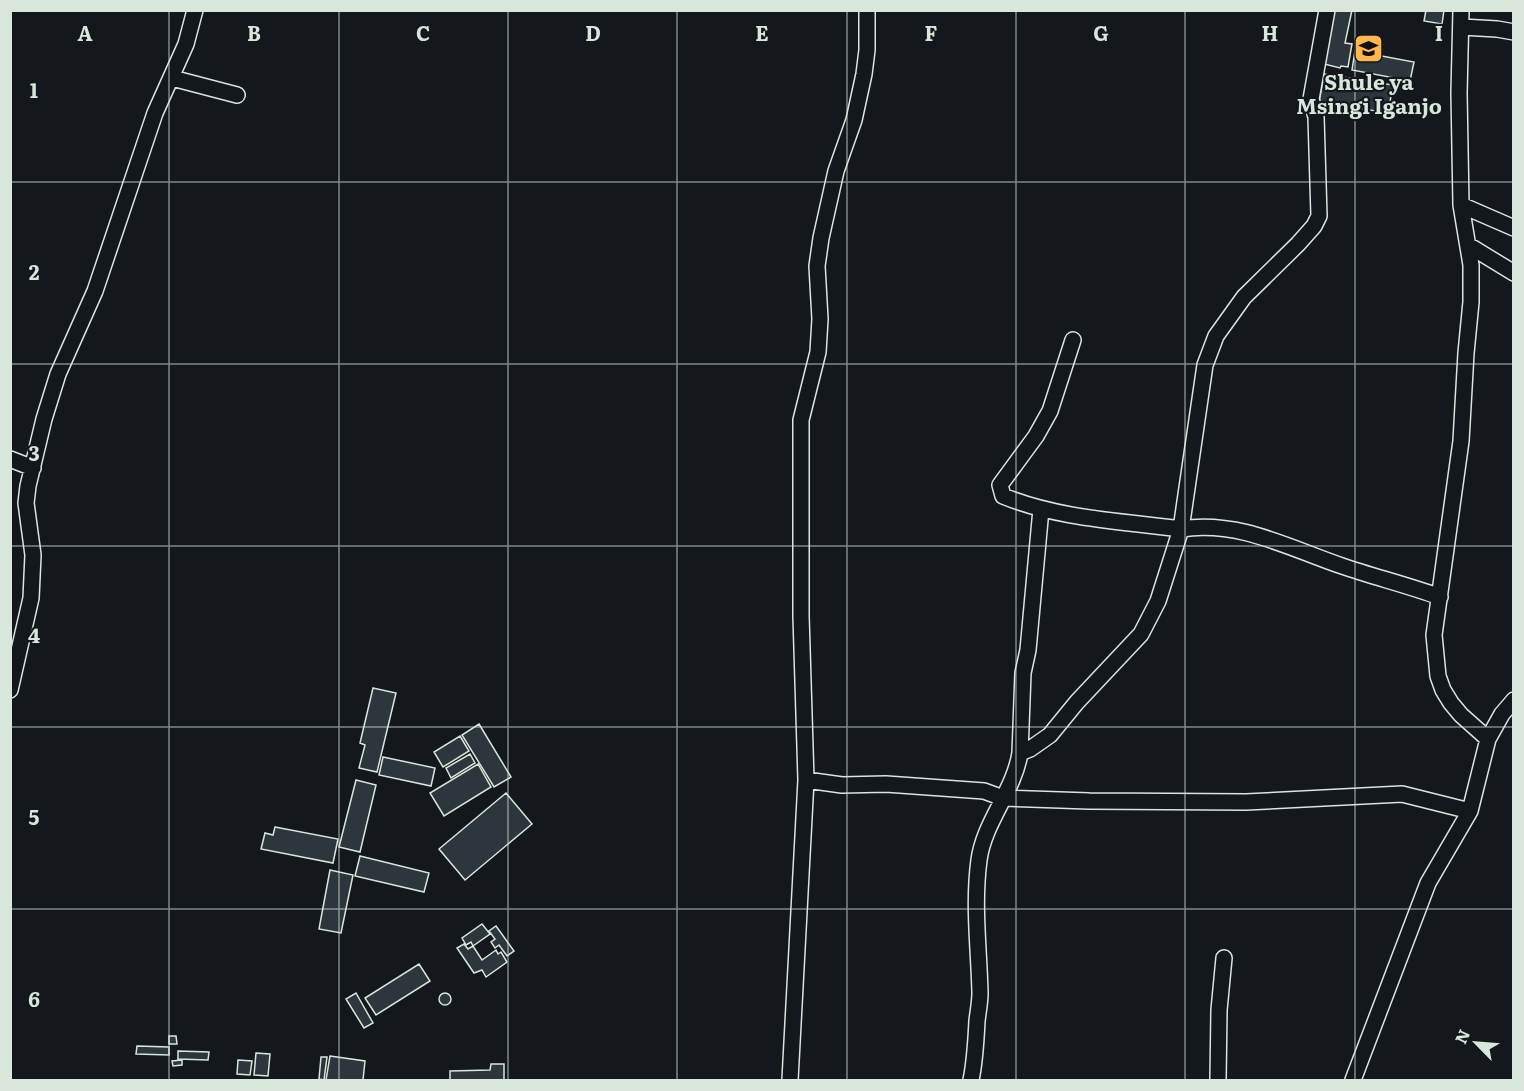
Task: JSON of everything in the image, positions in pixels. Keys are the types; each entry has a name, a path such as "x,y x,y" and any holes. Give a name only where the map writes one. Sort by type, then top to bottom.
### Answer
{"street":[{"path":"10,690 31,598 33,555 26,503 44,419 58,374 95,291 155,113 186,44 195,10"},
{"path":"790,1080 806,780 801,616 801,420 818,352 820,319 817,266 821,238 834,181 854,120 864,74 867,51 867,10"},
{"path":"1020,753 1050,735 1077,702 1141,634 1158,601 1181,529 1205,365 1216,336 1244,297 1298,244 1314,226 1319,216 1316,117 1311,99 1327,10"},
{"path":"1461,10 1459,93 1461,205 1471,265 1471,302 1461,441 1434,635 1438,676 1451,703 1488,739"},
{"path":"1462,27 1497,28 1514,32"},
{"path":"172,78 237,95"},
{"path":"1461,205 1514,228"},
{"path":"1468,245 1514,273"},
{"path":"1073,340 1050,411 1025,452 1000,485 1003,496 1041,509 1071,515 1181,529 1223,528 1270,538 1339,565 1412,586 1440,597"},
{"path":"10,459 33,468"},
{"path":"971,1080 980,995 976,935 978,866 985,838 1018,766 1023,673 1028,650 1041,509"},
{"path":"1353,1080 1428,883 1470,811 1488,739 1502,714 1514,700"},
{"path":"806,780 842,785 886,784 984,791 1003,798 1246,802 1402,794 1470,811"},
{"path":"1218,1080 1219,1010 1224,958"}],"building":[{"path":"1331,10 1352,10 1345,43 1352,44 1348,67 1341,66 1340,68 1320,63"},
{"path":"1426,10 1444,10 1442,24 1424,21"},
{"path":"1355,51 1414,62 1410,81 1352,70"},
{"path":"1324,74 1393,85 1388,113 1319,102"},
{"path":"373,688 396,693 377,772 359,768 365,745 360,743"},
{"path":"479,724 511,777 494,787 462,735"},
{"path":"460,736 469,751 443,767 434,752"},
{"path":"470,754 475,763 451,778 446,768"},
{"path":"383,757 435,768 431,786 379,775"},
{"path":"478,764 491,787 444,816 430,793"},
{"path":"356,780 376,785 360,852 339,847"},
{"path":"506,793 532,824 465,880 439,849"},
{"path":"275,827 338,839 333,863 261,849 265,833 273,835"},
{"path":"360,856 429,873 424,892 355,876"},
{"path":"330,870 353,875 341,933 319,929"},
{"path":"482,924 490,934 473,946 471,942 466,945 462,938"},
{"path":"496,926 514,951 507,956 499,945 495,948 491,942 495,939 489,931"},
{"path":"464,944 468,949 473,946 482,960 496,950 498,954 501,952 507,962 486,977 482,970 474,973 457,948"},
{"path":"419,964 430,981 376,1015 365,998"},
{"path":"356,993 373,1023 364,1028 346,999"},
{"path":"447,993 451,999 447,1005 443,1005 439,997"},
{"path":"169,1036 176,1036 177,1044 169,1044"},
{"path":"137,1046 169,1047 169,1055 136,1054"},
{"path":"178,1051 209,1052 208,1060 178,1059"},
{"path":"256,1053 270,1054 268,1076 254,1075"},
{"path":"330,1056 365,1061 363,1080 326,1080"},
{"path":"321,1057 327,1057 324,1080 319,1079"},
{"path":"182,1060 182,1065 173,1066 172,1061"},
{"path":"238,1060 252,1061 250,1075 237,1074"},
{"path":"491,1064 504,1064 504,1080 450,1080 450,1071 490,1070"}],"place":[{"name":"Shule ya Msingi Iganjo","path":"1369,49"}]}
